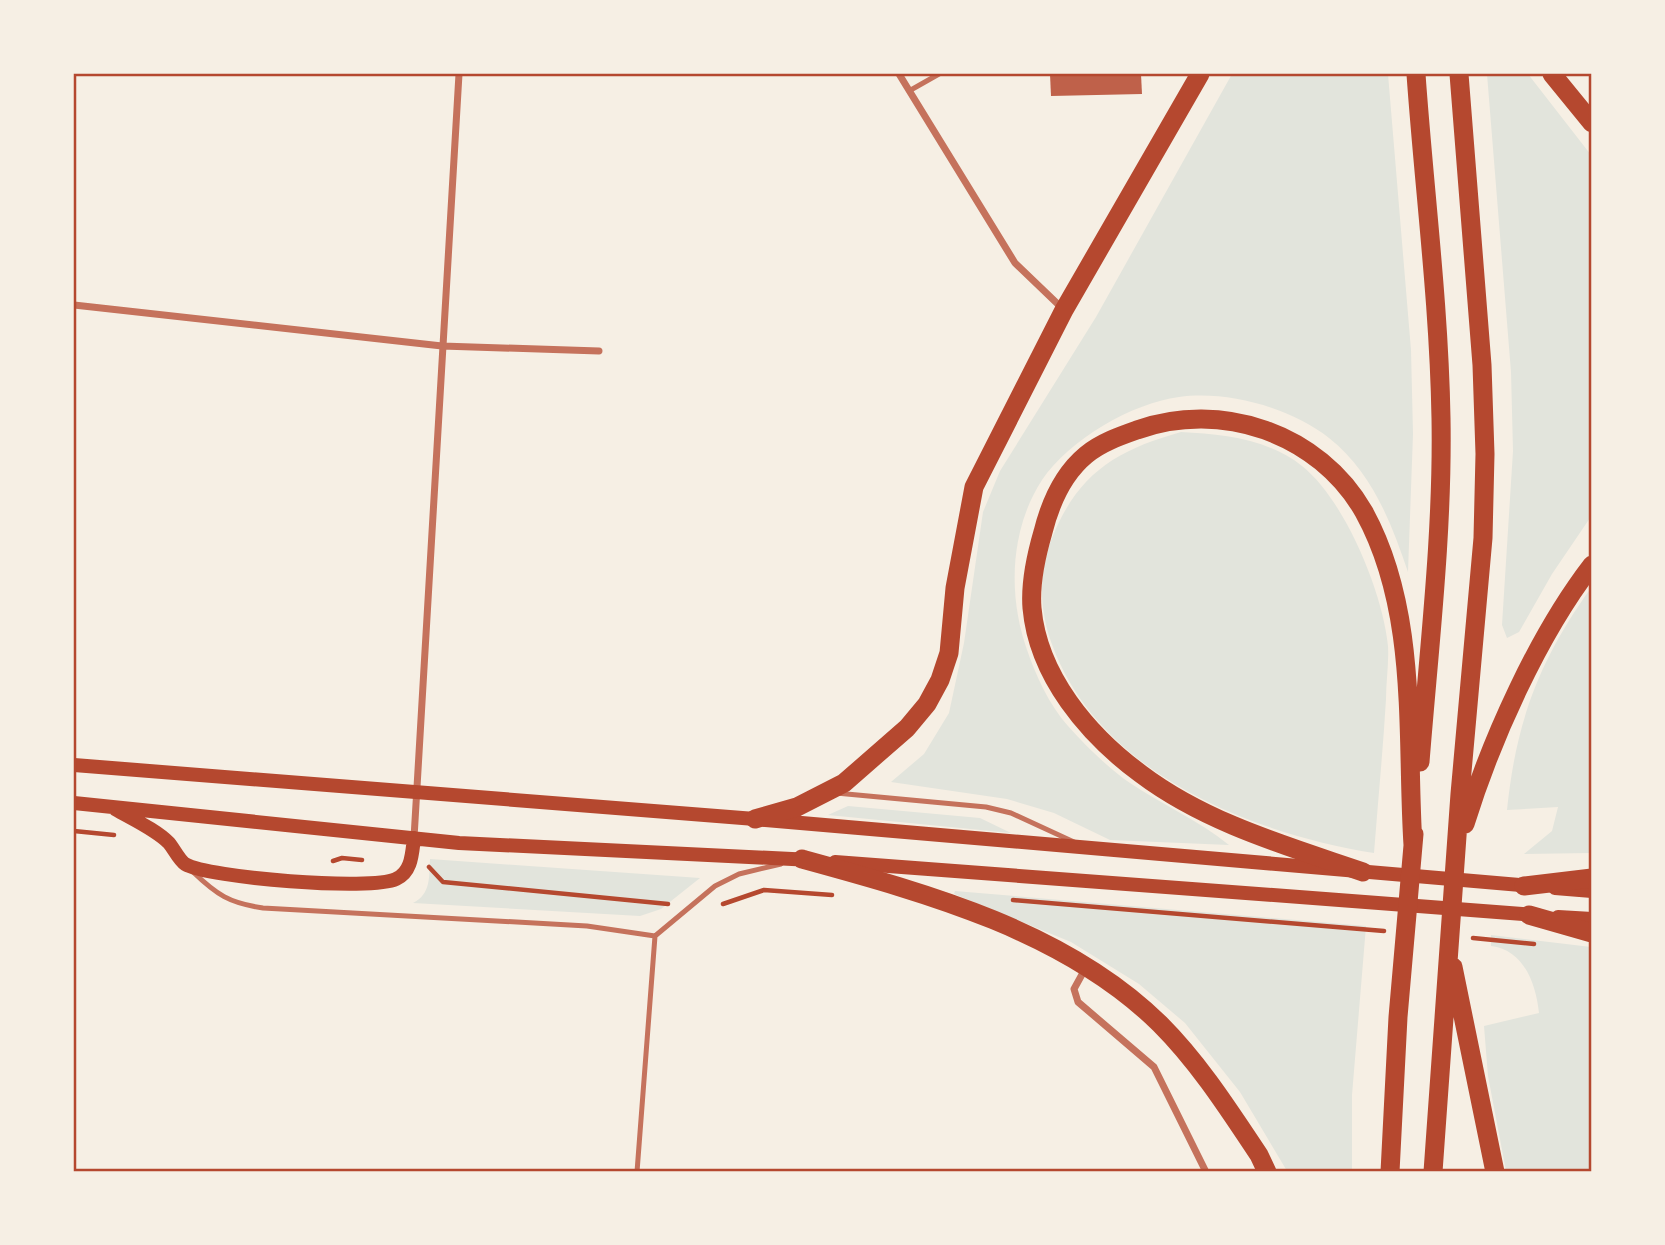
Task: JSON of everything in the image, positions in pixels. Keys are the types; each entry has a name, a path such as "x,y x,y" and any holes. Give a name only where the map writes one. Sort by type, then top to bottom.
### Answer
{"highway":[{"path":"755,819 797,807 829,793 907,729 940,680 949,653 955,587 974,487 1064,310 1200,74"},
{"path":"1390,1171 1398,1017 1413,845 1414,790 1440,515 1441,419 1431,235 1416,74"},
{"path":"1433,1171 1448,944 1456,856 1467,795 1483,538 1485,454 1478,307 1459,74"},
{"path":"1552,74 1591,123"},
{"path":"1363,872 1267,839 1187,804 1141,774 1098,738 1065,697 1042,652 1032,607 1035,560 1047,516 1062,482 1087,454 1120,436 1164,420 1218,417 1264,428 1299,445 1336,475 1363,512 1395,595 1405,655 1414,790"},
{"path":"1467,795 1546,638 1591,565"},
{"path":"802,859 917,890 981,914 1112,985 1159,1023 1192,1058 1259,1155 1267,1171"},
{"path":"1524,886 1591,878"},
{"path":"1529,915 1591,933"},
{"path":"1448,944 1495,1171"}],"main road":[{"path":"74,765 755,819 1591,891"},
{"path":"74,803 459,843 802,859 1591,919"},
{"path":"110,806 167,841 185,864 221,873 336,885 378,885 398,879 408,869 414,838"}],"street":[{"path":"414,838 459,74"},
{"path":"899,74 1015,263 1064,310"},
{"path":"74,305 442,345 599,351"},
{"path":"1085,969 1074,989 1079,1002 1154,1067 1206,1171"}],"lane":[{"path":"909,92 939,74"},
{"path":"829,793 986,807 1011,813 1093,850"},
{"path":"637,1171 655,936 715,886 739,874 802,859"},
{"path":"185,864 214,892 235,904 587,926 655,936"}],"path":[{"path":"723,904 764,890 843,895"},
{"path":"1012,900 1385,931"},
{"path":"1468,938 1536,944"}],"shaded area":[{"path":"1232,74 1388,74 1411,350 1413,434 1408,572 1387,517 1368,482 1344,451 1314,427 1278,410 1217,396 1179,397 1122,415 1068,451 1042,480 1031,499 1023,519 1015,562 1016,605 1020,627 1043,689 1061,718 1082,741 1130,783 1229,845 1110,840 1054,813 1007,799 891,782 924,754 949,713 964,643 983,512 1000,471 1096,317"},
{"path":"1487,74 1528,74 1591,155 1592,515 1552,574 1519,632 1507,638 1502,625 1513,451 1511,372"},
{"path":"1181,432 1244,440 1289,457 1318,481 1347,524 1359,549 1378,600 1388,646 1374,853 1327,844 1278,830 1230,812 1185,790 1143,762 1106,730 1075,691 1053,647 1045,620 1042,579 1047,552 1062,516 1087,481 1102,467 1138,447"},
{"path":"1591,588 1591,853 1524,854 1552,831 1558,807 1507,810 1524,720 1533,693 1557,641"},
{"path":"848,806 980,818 1011,833 828,815"},
{"path":"430,859 700,878 661,909 640,916 413,903 426,890"},
{"path":"955,891 1366,926 1352,1095 1352,1171 1287,1171 1240,1092 1185,1023 1139,984 1071,942 954,894"},
{"path":"1491,935 1591,947 1591,1171 1506,1171 1488,1076 1484,1026 1539,1013 1535,991 1526,970 1512,954 1491,946"}],"building":[{"path":"1050,74 1141,74 1142,94 1051,96"}]}
